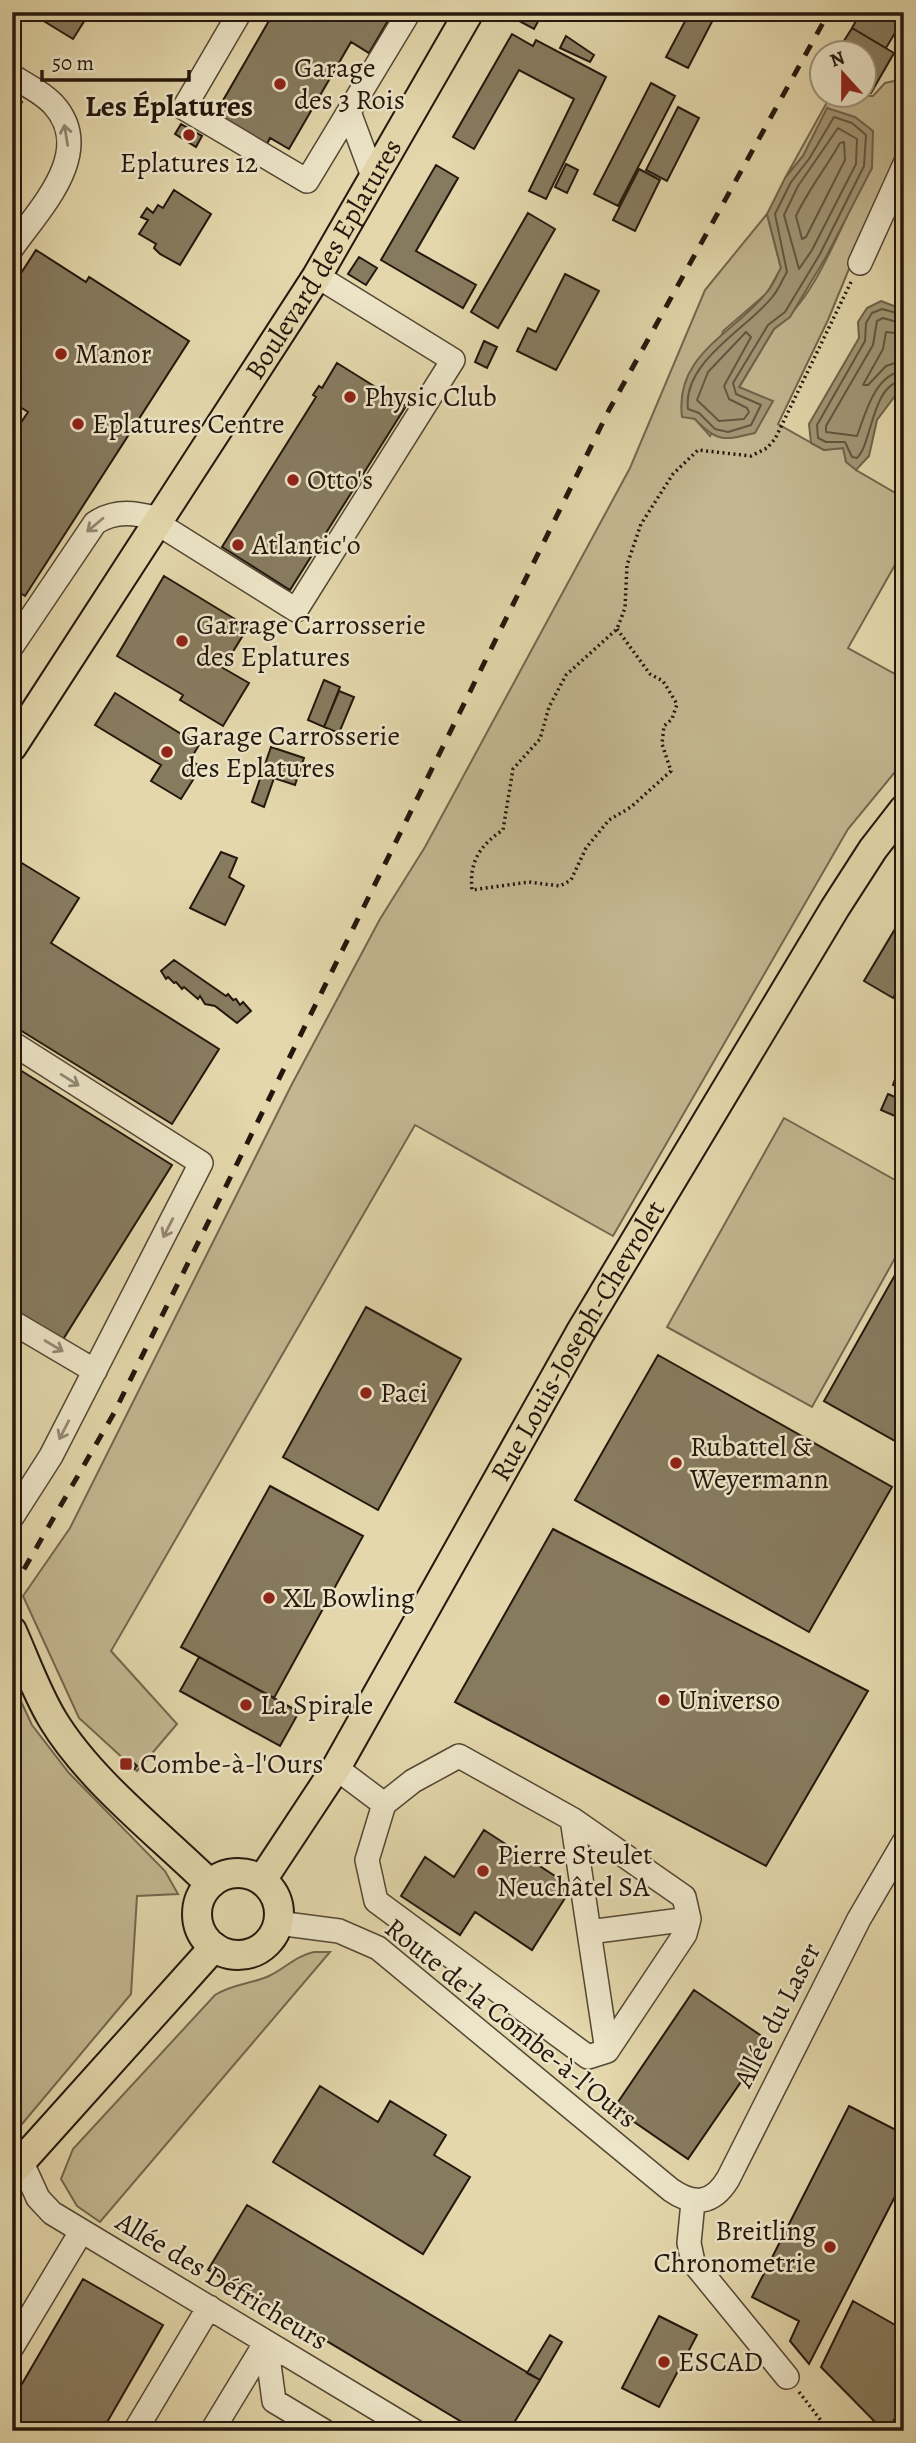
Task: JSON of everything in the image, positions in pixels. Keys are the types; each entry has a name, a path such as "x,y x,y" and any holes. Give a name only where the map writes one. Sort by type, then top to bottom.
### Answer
{"main road":[{"name":"Boulevard des Eplatures","path":"12,747 317,276 469,12"},
{"name":"Rue Louis-Joseph-Chevrolet","path":"262,1880 336,1768 580,1333 835,908 873,849 904,809"},
{"path":"12,1631 46,1707 61,1732 97,1774 210,1884"},
{"path":"236,1873 262,1880 275,1895 278,1923 274,1934 258,1950 235,1955 214,1947 199,1928 197,1916 202,1893 210,1884 236,1873"},
{"path":"17,2167 214,1947"}],"street":[{"path":"240,12 184,108 307,181 409,12"},
{"path":"12,76 54,105 65,125 68,150 60,181 15,238"},
{"path":"349,112 374,179"},
{"path":"860,263 904,166"},
{"path":"12,646 94,523 103,517 126,513 158,521 296,610 453,360 317,276"},
{"path":"12,1043 201,1163 95,1371 15,1506"},
{"path":"12,1322 95,1371"},
{"path":"459,1756 572,1819 684,1897 689,1919 685,1934 607,2051 588,2057 376,1901 367,1860 384,1804 413,1781 459,1756"},
{"path":"336,1768 384,1804"},
{"path":"572,1819 607,2051"},
{"name":"Allée du Laser","path":"694,2202 712,2197 728,2179 859,1919 904,1842"},
{"path":"589,1932 689,1919"},
{"name":"Route de la Combe-à-l'Ours","path":"278,1923 339,1931 378,1948 671,2190 694,2202"},
{"name":"Allée des Défricheurs","path":"17,2167 41,2204 81,2232 414,2431"},
{"path":"694,2202 689,2243 693,2262 787,2377"},
{"path":"12,2347 81,2232"},
{"path":"135,2431 209,2307"},
{"path":"212,2431 266,2342"},
{"path":"266,2342 274,2401 324,2431"}],"path":[{"path":"617,629 650,674 663,681 677,704 672,719 664,726 662,744 671,771 631,807 609,820 586,848 571,880 560,886 529,882 471,890 470,871 479,853 488,840 503,830 513,769 540,739 549,708 566,675 617,629 625,608 628,565 640,524 667,484 698,450 751,456 767,448 775,439 860,263"},
{"path":"787,2377 829,2431"}],"shaded area":[{"path":"904,79 904,135 828,320 778,424 824,450 843,448 856,470 904,498 904,549 848,648 904,679 904,761 848,829 613,1236 415,1125 111,1651 177,1724 137,1771 79,1718 23,1596 70,1528 292,1084 380,919 425,847 630,468 705,290 767,214 781,268 767,293 723,331 695,419 710,436 774,329 805,296 872,168 828,108 878,108 878,91 885,83"},
{"path":"824,108 828,108 803,156 785,178"},
{"path":"784,1118 904,1185 904,1242 812,1407 667,1327"},
{"path":"12,1682 32,1725 69,1773 165,1871 178,1894 137,1896 131,1994 12,2136"},
{"path":"314,1952 330,1952 100,2222 77,2206 61,2179 73,2149 215,1995 269,1976 301,1956"}],"water":[{"path":"827,108 855,117 873,131 872,168 826,257 790,317 774,329 739,387 773,401 755,433 722,438 709,432 695,419 682,417 682,395 687,377 710,346 769,290 781,268 767,214 785,178 803,156"},
{"path":"881,301 904,310 904,384 877,420 869,456 856,470 846,462 843,448 824,450 811,443 809,424 859,338 858,322 867,308"}],"building":[{"path":"29,12 90,12 73,39"},
{"name":"Garage des 3 Rois","path":"274,12 393,12 369,53 351,42 289,149 270,138 266,146 214,116"},
{"path":"510,12 543,12 534,29 508,15"},
{"path":"690,12 717,12 688,68 666,57"},
{"path":"861,12 904,12 904,18 886,48 878,43 878,38 869,38 852,28"},
{"path":"852,28 869,38 846,38"},
{"path":"512,34 533,46 536,40 606,77 546,199 529,191 574,99 519,70 474,149 453,137"},
{"path":"566,36 594,55 590,62 560,48"},
{"path":"878,43 894,53 878,81"},
{"path":"651,83 675,96 618,206 594,194"},
{"path":"12,96 22,102 12,117"},
{"path":"678,107 699,118 667,181 646,170"},
{"name":"Eplatures 12","path":"181,124 202,136 196,147 175,134"},
{"path":"566,164 578,170 567,193 555,187"},
{"path":"436,165 458,178 416,251 476,285 463,308 381,260"},
{"path":"639,169 660,180 635,231 613,220"},
{"path":"174,190 211,214 180,265 160,254 154,248 156,244 139,234 148,220 141,217 147,208 153,213 158,205 163,208"},
{"path":"528,213 555,229 498,328 471,312"},
{"name":"Eplatures Centre","path":"36,250 86,282 89,277 189,341 25,596 12,588 12,436 28,412 12,402 12,287"},
{"path":"359,257 377,268 366,285 348,274"},
{"path":"565,274 599,291 556,370 517,351 528,328 536,332"},
{"path":"484,341 497,347 487,368 475,362"},
{"path":"337,363 406,406 290,590 222,547 316,397 313,395 319,386 322,388"},
{"name":"Garrage Carrosserie des Eplatures","path":"164,576 248,627 223,668 249,683 223,726 180,700 183,695 117,656"},
{"path":"324,680 340,687 324,727 308,720"},
{"path":"339,691 354,697 339,733 324,727"},
{"name":"Garage Carrosserie des Eplatures","path":"115,693 199,745 190,760 201,767 181,799 151,781 161,765 95,725"},
{"path":"271,747 304,758 295,785 274,778 264,807 252,802"},
{"path":"221,852 237,858 229,877 244,886 225,925 190,908"},
{"path":"12,857 79,898 51,943 219,1049 172,1124 12,1025"},
{"path":"904,914 904,980 893,998 864,981"},
{"path":"174,960 226,996 228,994 233,1000 236,999 240,1005 243,1002 251,1011 237,1023 215,1006 205,1004 200,996 198,999 168,977 166,979 161,971"},
{"path":"12,1065 172,1165 62,1341 12,1310"},
{"path":"898,1071 904,1073 904,1089 893,1085"},
{"path":"888,1094 904,1101 904,1120 881,1110"},
{"path":"904,1259 904,1446 824,1401"},
{"path":"366,1307 461,1359 378,1510 283,1457"},
{"path":"658,1355 892,1487 809,1632 575,1500"},
{"name":"XL Bowling","path":"270,1486 363,1536 274,1698 181,1647"},
{"path":"553,1529 868,1691 766,1866 455,1702"},
{"path":"904,1542 904,1557 897,1553"},
{"name":"La Spirale","path":"199,1657 299,1712 280,1746 180,1691"},
{"path":"128,1757 137,1766 134,1769 125,1760"},
{"path":"484,1830 572,1887 532,1950 475,1912 460,1935 401,1896 425,1857 454,1877"},
{"path":"694,1990 769,2041 688,2159 614,2108"},
{"path":"320,2086 378,2122 390,2101 446,2135 434,2155 470,2177 423,2254 273,2162"},
{"path":"849,2106 904,2134 904,2179 809,2364 790,2341 799,2321 752,2297"},
{"path":"247,2205 540,2380 509,2431 477,2431 208,2270"},
{"path":"83,2279 163,2325 102,2431 12,2431 12,2401"},
{"path":"853,2301 904,2330 904,2398 889,2431 884,2431 821,2367"},
{"path":"659,2316 697,2335 659,2407 622,2388"},
{"path":"550,2335 562,2342 540,2380 527,2373"}],"railway":[{"path":"12,1590 114,1413 609,410 829,12"}],"place":[{"name":"Garage des 3 Rois","path":"280,84"},
{"name":"Eplatures 12","path":"189,135"},
{"name":"Manor","path":"61,354"},
{"name":"Physic Club","path":"350,397"},
{"name":"Eplatures Centre","path":"78,424"},
{"name":"Otto's","path":"293,480"},
{"name":"Atlantic'o","path":"238,545"},
{"name":"Garrage Carrosserie des Eplatures","path":"182,641"},
{"name":"Garage Carrosserie des Eplatures","path":"167,752"},
{"name":"Paci","path":"366,1393"},
{"name":"Rubattel & Weyermann","path":"676,1463"},
{"name":"XL Bowling","path":"269,1598"},
{"name":"Universo","path":"664,1700"},
{"name":"La Spirale","path":"246,1705"},
{"name":"Combe-à-l'Ours","path":"126,1764"},
{"name":"Pierre Steulet Neuchâtel SA","path":"483,1871"},
{"name":"Breitling Chronometrie","path":"830,2247"},
{"name":"ESCAD","path":"664,2362"}],"district":[{"name":"Les Éplatures","path":"169,106"}]}
